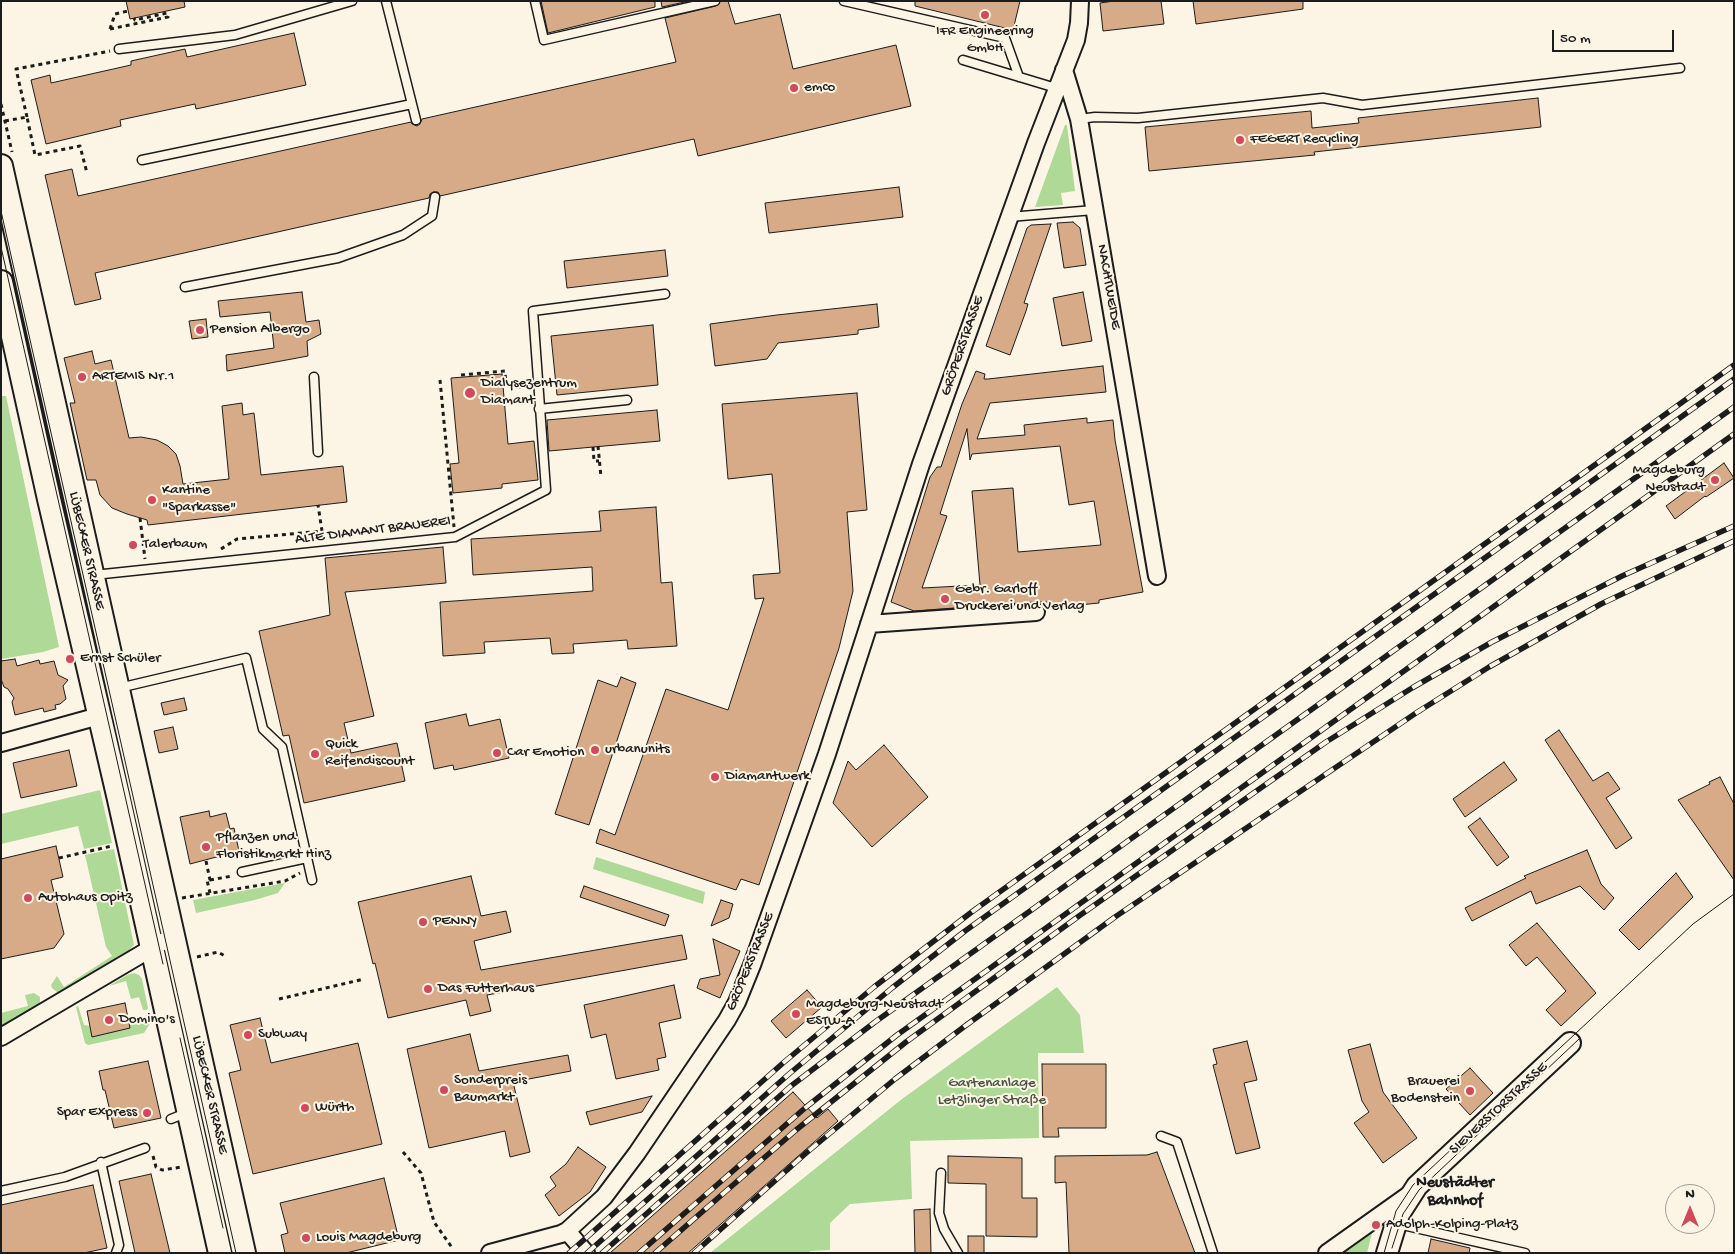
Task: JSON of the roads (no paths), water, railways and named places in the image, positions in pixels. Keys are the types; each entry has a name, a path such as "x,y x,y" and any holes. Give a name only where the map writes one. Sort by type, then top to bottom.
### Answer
{"main road":[{"name":"LÜBECKER STRASSE","path":"1,166 7,227 92,575 244,1253"},
{"name":"LÜBECKER STRASSE","path":"1,282 152,947 179,1116 220,1253"}],"street":[{"path":"1064,70 1076,40 1080,1"},
{"name":"GRÖPERSTRASSE","path":"568,1231 604,1196 622,1174 727,1020 737,1002 756,956 827,754 921,464 1009,217 1064,70"},
{"name":"NACHTWEIDE","path":"1064,70 1078,118 1157,576"},
{"path":"869,624 1036,612"},
{"path":"1,743 99,716"},
{"path":"1,1037 152,947 173,937"},
{"name":"SIEVERSTORSTRASSE","path":"1388,1253 1395,1223 1412,1193 1428,1175 1570,1043"},
{"path":"1327,1253 1412,1193"},
{"path":"490,1253 568,1231 586,1253"}],"lane":[{"path":"119,49 235,35 352,1"},
{"path":"386,1 416,120"},
{"path":"535,1 544,40 710,2"},
{"path":"844,1 1005,38 1019,77"},
{"path":"963,60 1056,88"},
{"path":"1078,118 1138,118 1323,98 1362,105 1680,68"},
{"path":"142,160 412,104"},
{"path":"185,287 338,258 404,235 432,216 435,197"},
{"path":"1009,217 1094,210"},
{"name":"ALTE DIAMANT BRAUEREI","path":"92,575 455,537 546,490 533,311 665,294"},
{"path":"314,378 318,452"},
{"path":"539,409 627,400"},
{"path":"117,688 246,658 263,729 282,747 312,880"},
{"path":"242,872 307,858"},
{"path":"1161,1136 1177,1142 1212,1253"},
{"path":"1,1191 65,1177 101,1162 145,1148"},
{"path":"101,1162 119,1245 116,1253"},
{"path":"940,1173 939,1213 944,1229 958,1253"},
{"path":"1395,1223 1525,1253"}],"tram line":[{"path":"1,211 236,1253"},
{"path":"1,247 163,964"},
{"path":"1384,1253 1396,1211 1413,1185 1693,924 1734,894"},
{"path":"180,1038 223,1228"},
{"path":"1392,1248 1403,1214 1419,1190 1579,1039"}],"railway":[{"path":"569,1253 783,1063 874,987 973,911 1734,365"},
{"path":"587,1253 789,1074 892,988 965,931 1734,379"},
{"path":"602,1253 791,1086 875,1022 1734,407"},
{"path":"639,1253 805,1108 897,1035 1734,434"},
{"path":"655,1253 796,1130 906,1042 1079,916 1326,742 1412,688 1492,642 1622,576 1734,526"},
{"path":"694,1253 805,1154 895,1079 1115,917 1416,713 1489,667 1601,604 1734,541"}],"place":[{"name":"IFR Engineering GmbH","path":"985,15"},
{"name":"emco","path":"794,88"},
{"name":"FEGERT Recycling","path":"1240,140"},
{"name":"Pension Albergo","path":"200,330"},
{"name":"ARTEMIS Nr.1","path":"82,377"},
{"name":"Dialysezentrum Diamant","path":"470,393"},
{"name":"Magdeburg Neustadt","path":"1715,480"},
{"name":"Kantine \"Sparkasse\"","path":"152,500"},
{"name":"Talerbaum","path":"133,545"},
{"name":"Gebr. Garloff Druckerei und Verlag","path":"945,599"},
{"name":"Ernst Schüler","path":"70,659"},
{"name":"urbanunits","path":"595,750"},
{"name":"Car Emotion","path":"497,753"},
{"name":"Quick Reifendiscount","path":"315,754"},
{"name":"Diamantwerk","path":"715,777"},
{"name":"Pflanzen und Floristikmarkt Hinz","path":"206,847"},
{"name":"Autohaus Opitz","path":"28,898"},
{"name":"PENNY","path":"423,922"},
{"name":"Das Futterhaus","path":"428,989"},
{"name":"Magdeburg-Neustadt ESTW-A","path":"796,1014"},
{"name":"Domino's","path":"109,1020"},
{"name":"Subway","path":"248,1035"},
{"name":"Sonderpreis Baumarkt","path":"444,1090"},
{"name":"Brauerei Bodenstein","path":"1470,1091"},
{"name":"Würth","path":"305,1108"},
{"name":"Spar Express","path":"147,1113"},
{"name":"Adolph-Kolping-Platz","path":"1376,1225"},
{"name":"Louis Magdeburg","path":"306,1238"}],"district":[{"name":"Neustädter Bahnhof","path":"1455,1193"}],"park label":[{"name":"Gartenanlage Letzlinger Straße","path":"992,1092"}]}
